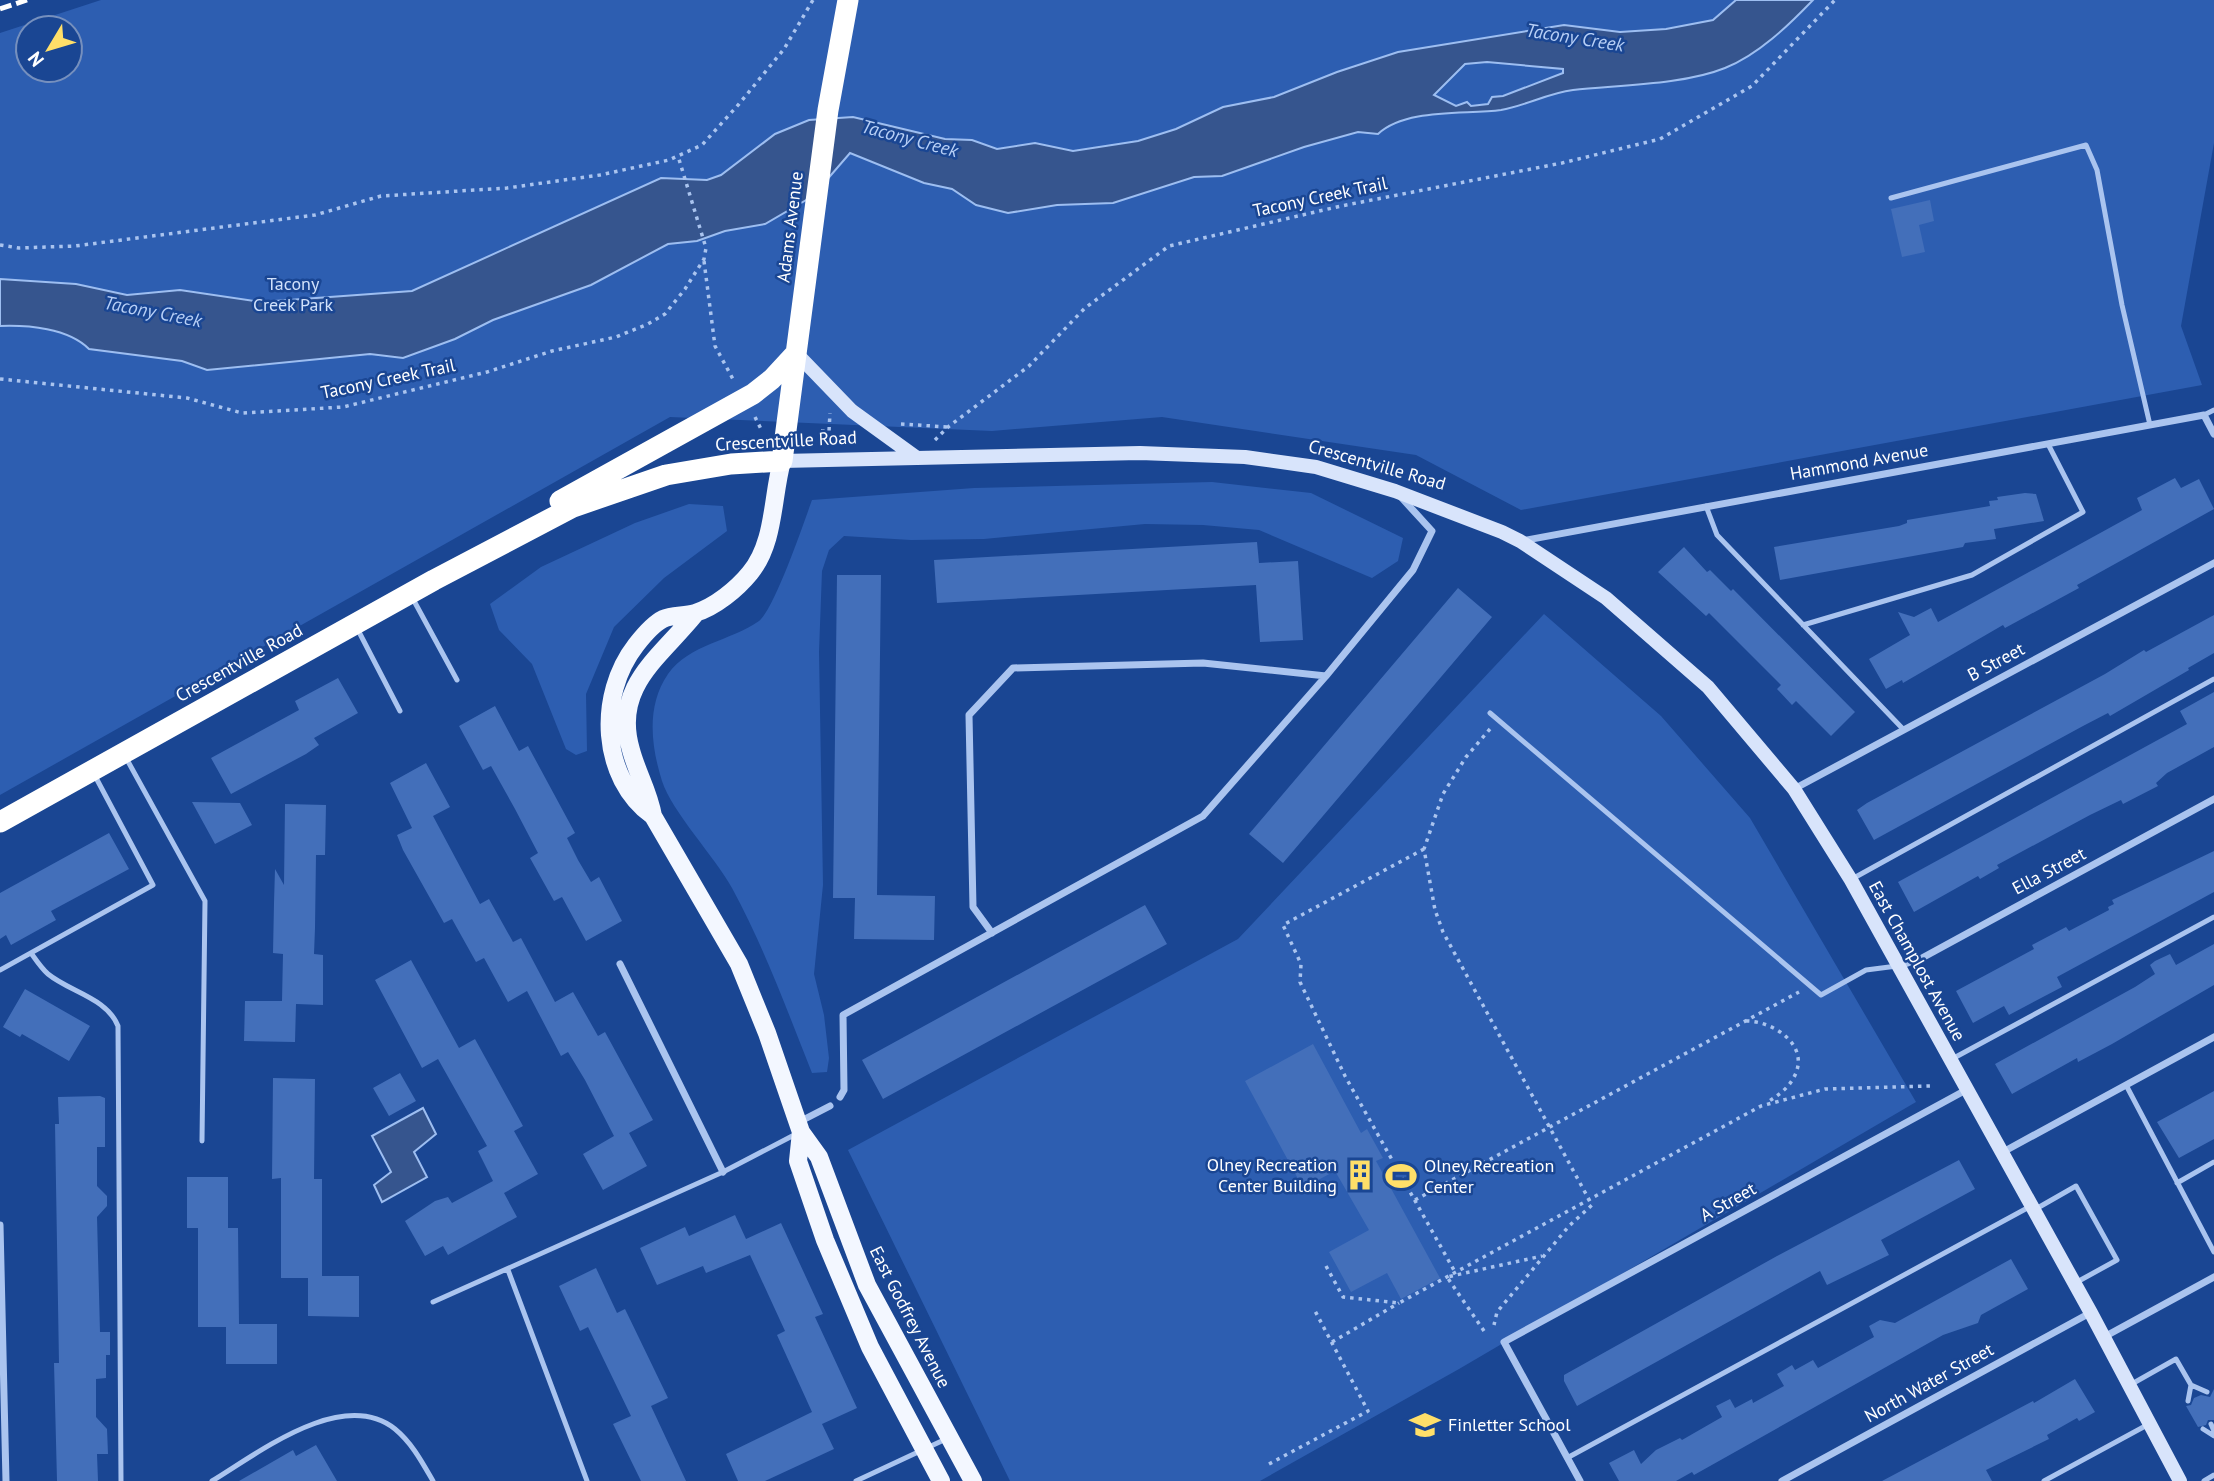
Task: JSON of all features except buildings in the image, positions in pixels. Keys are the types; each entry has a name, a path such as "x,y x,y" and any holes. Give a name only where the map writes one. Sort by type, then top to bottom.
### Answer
{"highway":[{"name":"Adams Avenue","path":"782,461 828,110 846,1"},
{"path":"438,578 573,493 753,394 772,379 796,353"},
{"name":"Crescentville Road","path":"0,822 438,578 573,507 637,483 694,469 782,461"}],"main road":[{"name":"East Godfrey Avenue","path":"782,461 763,554 740,584 696,613 663,619 644,635 625,663 612,695 609,719 615,763 635,803 653,816 739,964 767,1032 799,1127 819,1157 867,1284 973,1481"},
{"name":"East Godfrey Avenue","path":"799,1127 799,1161 824,1240 870,1347 941,1481"}],"street":[{"path":"796,353 852,411 917,458"},
{"name":"Hammond Avenue","path":"1520,541 2204,415"},
{"path":"2204,415 2214,434"},
{"name":"Crescentville Road","path":"782,461 1140,453 1245,457 1316,467 1395,491 1520,541"},
{"path":"840,1097 844,1090 843,1015 1203,816 1326,676 1413,570 1432,531 1395,491"},
{"name":"East Champlost Avenue","path":"1520,541 1606,598 1664,645 1718,697 1794,789 1851,880 2091,1313 2180,1481"},
{"name":"B Street","path":"1794,789 2214,563"},
{"path":"992,933 974,907 970,715 1013,668 1203,663 1326,676"},
{"name":"Ella Street","path":"1897,967 1922,958 2214,799"},
{"path":"620,964 723,1172"},
{"path":"2002,1153 2214,1037"},
{"name":"A Street","path":"1567,1458 1504,1342 1966,1090"},
{"path":"799,1127 830,1107"},
{"path":"0,1225 6,1481"},
{"path":"2104,1337 2214,1277"},
{"name":"North Water Street","path":"1782,1481 2091,1313"},
{"path":"1567,1458 1580,1481"}],"lane":[{"path":"1891,198 2086,145 2097,170 2122,305 2150,425"},
{"path":"2204,415 2214,410"},
{"path":"1803,625 1972,575 2083,512 2048,444"},
{"path":"1706,506 1717,535 1903,729"},
{"path":"409,594 457,680"},
{"path":"355,624 400,711"},
{"path":"1851,880 2214,679"},
{"path":"1490,713 1821,995 1866,970 1897,967"},
{"path":"124,753 205,901 202,1141"},
{"path":"0,970 153,886 92,771"},
{"path":"1950,1061 2214,917"},
{"path":"31,953 48,974 104,1007 114,1016 118,1026 121,1481"},
{"path":"2126,1085 2214,1252"},
{"path":"433,1303 723,1172 799,1127"},
{"path":"2177,1183 2214,1162"},
{"path":"1567,1458 2076,1186 2117,1261 2074,1284"},
{"path":"508,1270 585,1479"},
{"path":"2129,1385 2176,1359 2196,1397"},
{"path":"2191,1385 2207,1392"},
{"path":"2188,1401 2191,1385"},
{"path":"212,1481 310,1423 339,1416 366,1418 393,1427 414,1449 433,1481"},
{"path":"2044,1481 2149,1424"},
{"path":"2210,1424 2214,1433"},
{"path":"2203,1429 2214,1433"},
{"path":"856,1481 949,1438"},
{"path":"2204,1481 2214,1475"}],"path":[{"path":"0,245 19,248 75,247 275,221 315,215 381,196 507,188 600,175 678,156 702,145 739,104 784,49 813,0"},
{"name":"Tacony Creek Trail","path":"898,423 947,427 1029,366 1085,308 1169,246 1341,206 1562,163 1660,139 1752,86 1835,0"},
{"name":"Tacony Creek Trail","path":"678,156 706,248 704,259 715,346 740,389"},
{"name":"Tacony Creek Trail","path":"0,379 187,398 242,413 343,407 488,372 552,351 616,337 648,324 665,314 704,259"},
{"path":"821,431 829,431 831,409"},
{"path":"751,410 762,431 760,437"},
{"path":"1494,1325 1497,1312 1544,1255 1592,1205 1443,932 1435,910 1424,849 1443,794 1466,757 1498,720"},
{"path":"1424,849 1283,925 1301,964 1300,982 1339,1064 1456,1272"},
{"path":"1415,1200 1810,986"},
{"path":"1332,1342 1782,1093 1796,1076 1799,1056 1791,1041 1779,1030 1757,1021 1745,1021"},
{"path":"1761,1107 1825,1089 1930,1086"},
{"path":"1447,1277 1544,1255"},
{"path":"1326,1266 1343,1297 1399,1303"},
{"path":"1447,1277 1484,1331"},
{"path":"1269,1464 1368,1411 1314,1309"}],"green space":[{"name":"Tacony Creek Park","path":"101,0 2214,0 2214,143 2181,326 2202,385 1521,510 1416,455 1162,417 992,431 670,417 0,795 0,33 14,28 14,84 84,84 84,14 58,14"},
{"path":"1212,482 1311,493 1403,538 1398,561 1372,578 1259,530 1203,525 1145,524 984,539 911,540 844,536 829,550 822,571 819,652 823,885 814,974 824,1015 829,1058 827,1072 812,1073 744,910 725,876 675,806 662,781 655,754 653,726 656,699 668,674 687,656 748,628 766,613 781,583 812,500 974,488"},
{"path":"689,504 723,506 727,531 664,578 614,627 586,694 587,751 576,755 566,749 532,664 499,630 490,604 541,567 635,523"},
{"name":"Olney Recreation Center","path":"1544,614 1661,716 1750,818 1916,1102 1459,1369 1260,1481 1010,1481 848,1150 1238,939"}],"water":[{"name":"Tacony Creek","path":"1736,0 1813,0 1761,47 1737,62 1708,74 1650,84 1573,90 1501,110 1420,116 1390,126 1378,134 1358,132 1304,147 1222,176 1194,177 1113,203 1057,205 1008,213 976,205 952,189 924,183 850,153 813,196 765,224 725,231 697,241 668,244 591,285 493,320 455,339 403,358 370,354 207,370 182,361 89,349 70,336 47,329 0,326 0,279 76,284 127,295 180,290 261,302 412,291 661,178 707,180 721,175 775,134 809,120 853,117 945,139 972,140 997,149 1035,143 1073,151 1138,141 1176,129 1223,107 1274,97 1398,52 1564,25 1620,32 1666,29 1713,20","holes":["1487,62 1563,69 1563,73 1503,96 1492,97 1488,104 1471,106 1467,102 1456,106 1434,95 1465,64"]},
{"path":"423,1108 436,1134 414,1152 427,1177 382,1202 374,1185 391,1172 372,1136"}],"railway":[{"path":"0,9 27,0"}],"place":[{"name":"Olney Recreation Center Building","path":"1360,1175"},
{"name":"Olney Recreation Center","path":"1401,1176"},
{"name":"Finletter School","path":"1425,1425"}]}
